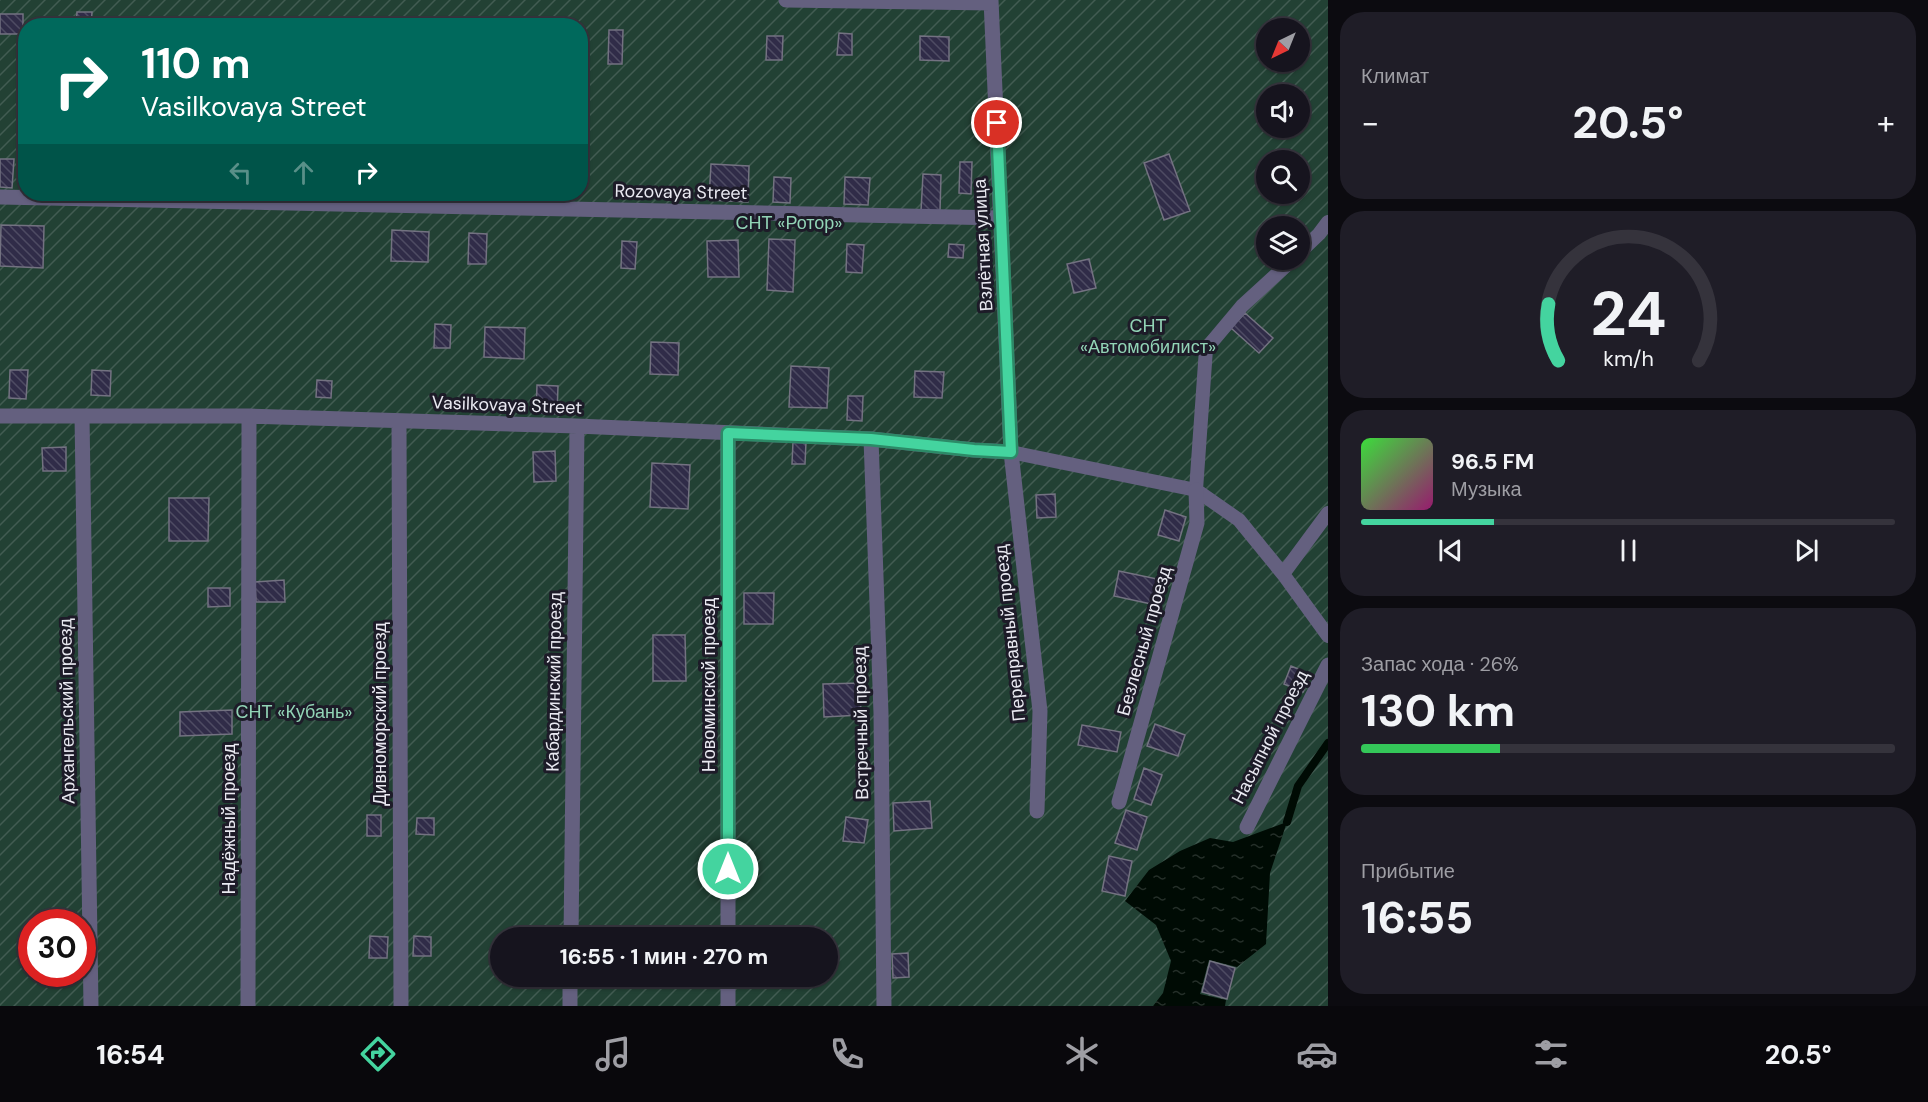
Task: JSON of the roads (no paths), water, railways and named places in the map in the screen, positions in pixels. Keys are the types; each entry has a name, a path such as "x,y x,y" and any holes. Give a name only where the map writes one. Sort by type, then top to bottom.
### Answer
{"street":[{"path":"786,0 991,2"},
{"name":"Взлётная улица","path":"991,2 1011,452"},
{"name":"Rozovaya Street","path":"0,197 18,197"},
{"name":"Rozovaya Street","path":"191,201 1001,218"},
{"name":"Vasilkovaya Street","path":"0,416 249,416 577,426 871,439 1011,452"},
{"name":"Архангельский проезд","path":"82,416 91,1006"},
{"name":"Надёжный проезд","path":"248,1006 249,416"},
{"name":"Дивноморский проезд","path":"399,421 401,1006"},
{"name":"Кабардинский проезд","path":"571,927 577,426"},
{"name":"Новоминской проезд","path":"728,433 728,927"},
{"name":"Встречный проезд","path":"871,439 881,713 884,1006"},
{"name":"Переправный проезд","path":"1011,452 1040,711 1036,811"},
{"name":"Безлесный проезд","path":"1119,802 1197,523 1196,490"},
{"name":"Насыпной проезд","path":"1247,827 1328,665"},
{"path":"570,987 570,1006"},
{"path":"728,987 729,1006"}],"lane":[{"path":"1310,243 1328,222"},
{"path":"1196,490 1206,350 1242,306 1281,270"},
{"path":"1011,452 1196,490 1239,520 1283,574 1328,636"},
{"path":"1283,574 1328,513"}],"water":[{"path":"1287,822 1270,873 1266,944 1237,967 1209,960 1200,994 1226,1000 1225,1006 1153,1006 1163,993 1171,961 1156,925 1125,901 1149,870 1180,851 1210,838 1233,842"}],"waterway":[{"path":"1287,822 1298,786 1328,743"}],"park label":[{"name":"СНТ «Ротор»","path":"789,223"},
{"name":"СНТ «Автомобилист»","path":"1148,336"},
{"name":"СНТ «Кубань»","path":"294,712"}]}
